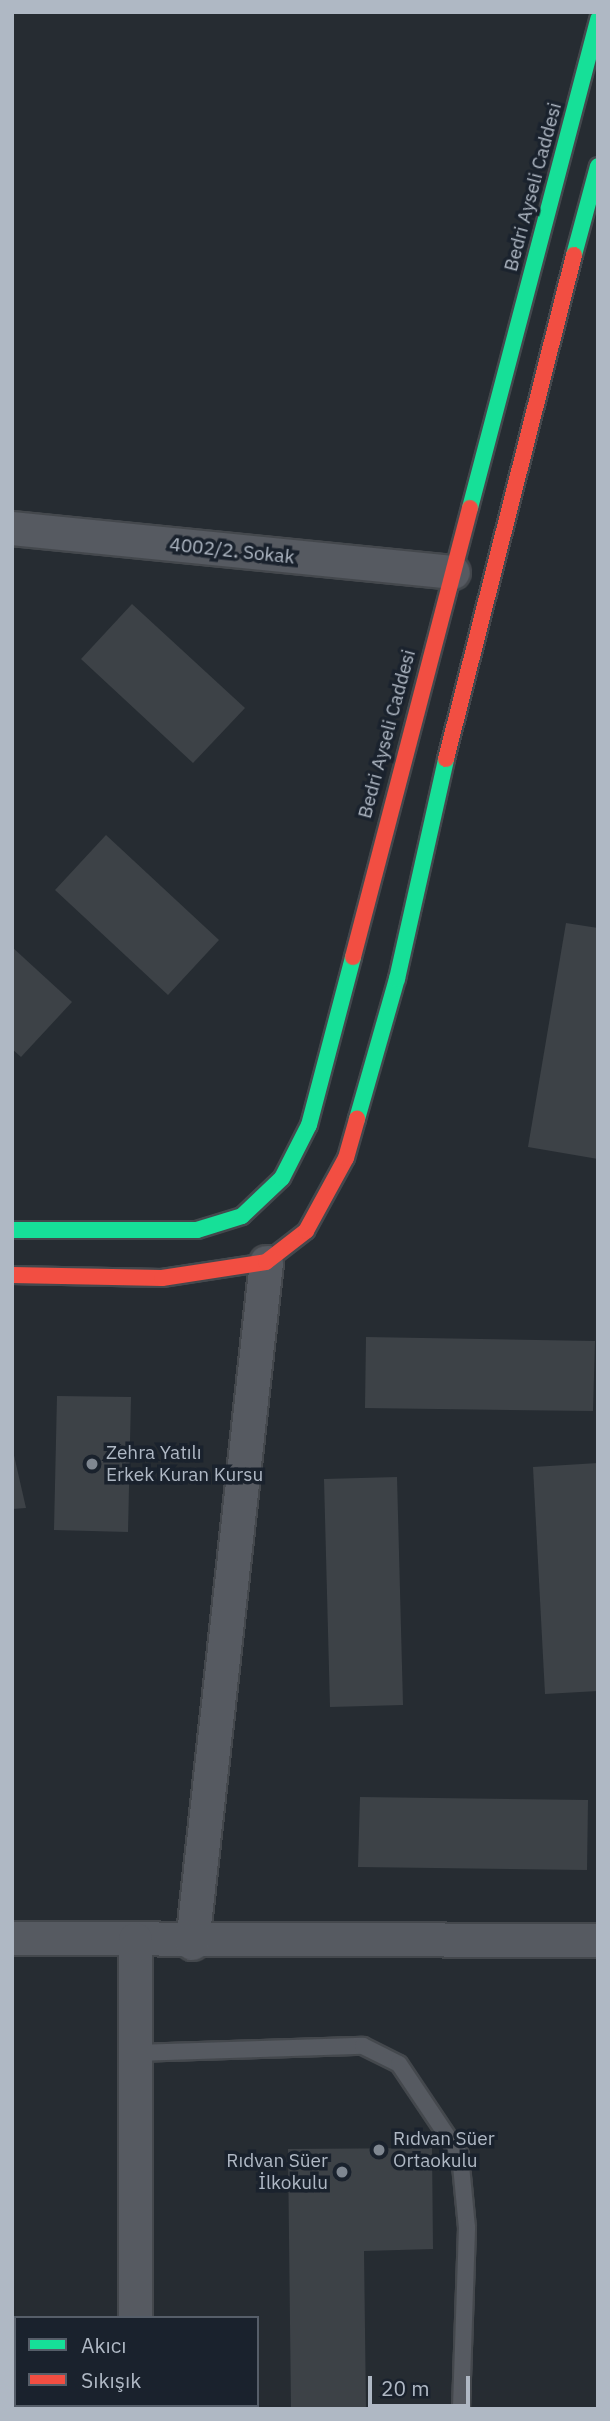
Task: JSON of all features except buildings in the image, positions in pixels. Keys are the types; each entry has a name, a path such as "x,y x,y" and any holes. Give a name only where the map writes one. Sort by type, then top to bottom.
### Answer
{"main road":[{"name":"Bedri Ayseli Caddesi","path":"12,1230 197,1230 242,1216 282,1178 309,1125 598,20"},
{"path":"12,1275 162,1278 266,1262 306,1231 346,1158 397,979 485,587 598,166"}],"street":[{"name":"4002/2. Sokak","path":"12,528 453,572"},
{"path":"192,1943 266,1262"},
{"path":"12,1938 135,1938 192,1943 598,1940"},
{"path":"135,1938 135,2316"}],"lane":[{"path":"135,2053 363,2046 399,2064 460,2155 467,2228 461,2409"}],"traffic: fast":[{"path":"470,508 598,20"},
{"path":"574,255 598,166"},
{"path":"357,1119 397,979 446,759"},
{"path":"12,1230 197,1230 242,1216 282,1178 309,1125 353,957"}],"traffic: jam":[{"path":"446,759 574,255"},
{"path":"353,957 470,508"},
{"path":"12,1275 162,1278 266,1262 306,1231 346,1158 357,1119"}],"place":[{"name":"Zehra Yatılı Erkek Kuran Kursu","path":"92,1464"},
{"name":"Rıdvan Süer Ortaokulu","path":"379,2150"},
{"name":"Rıdvan Süer İlkokulu","path":"342,2172"}]}
